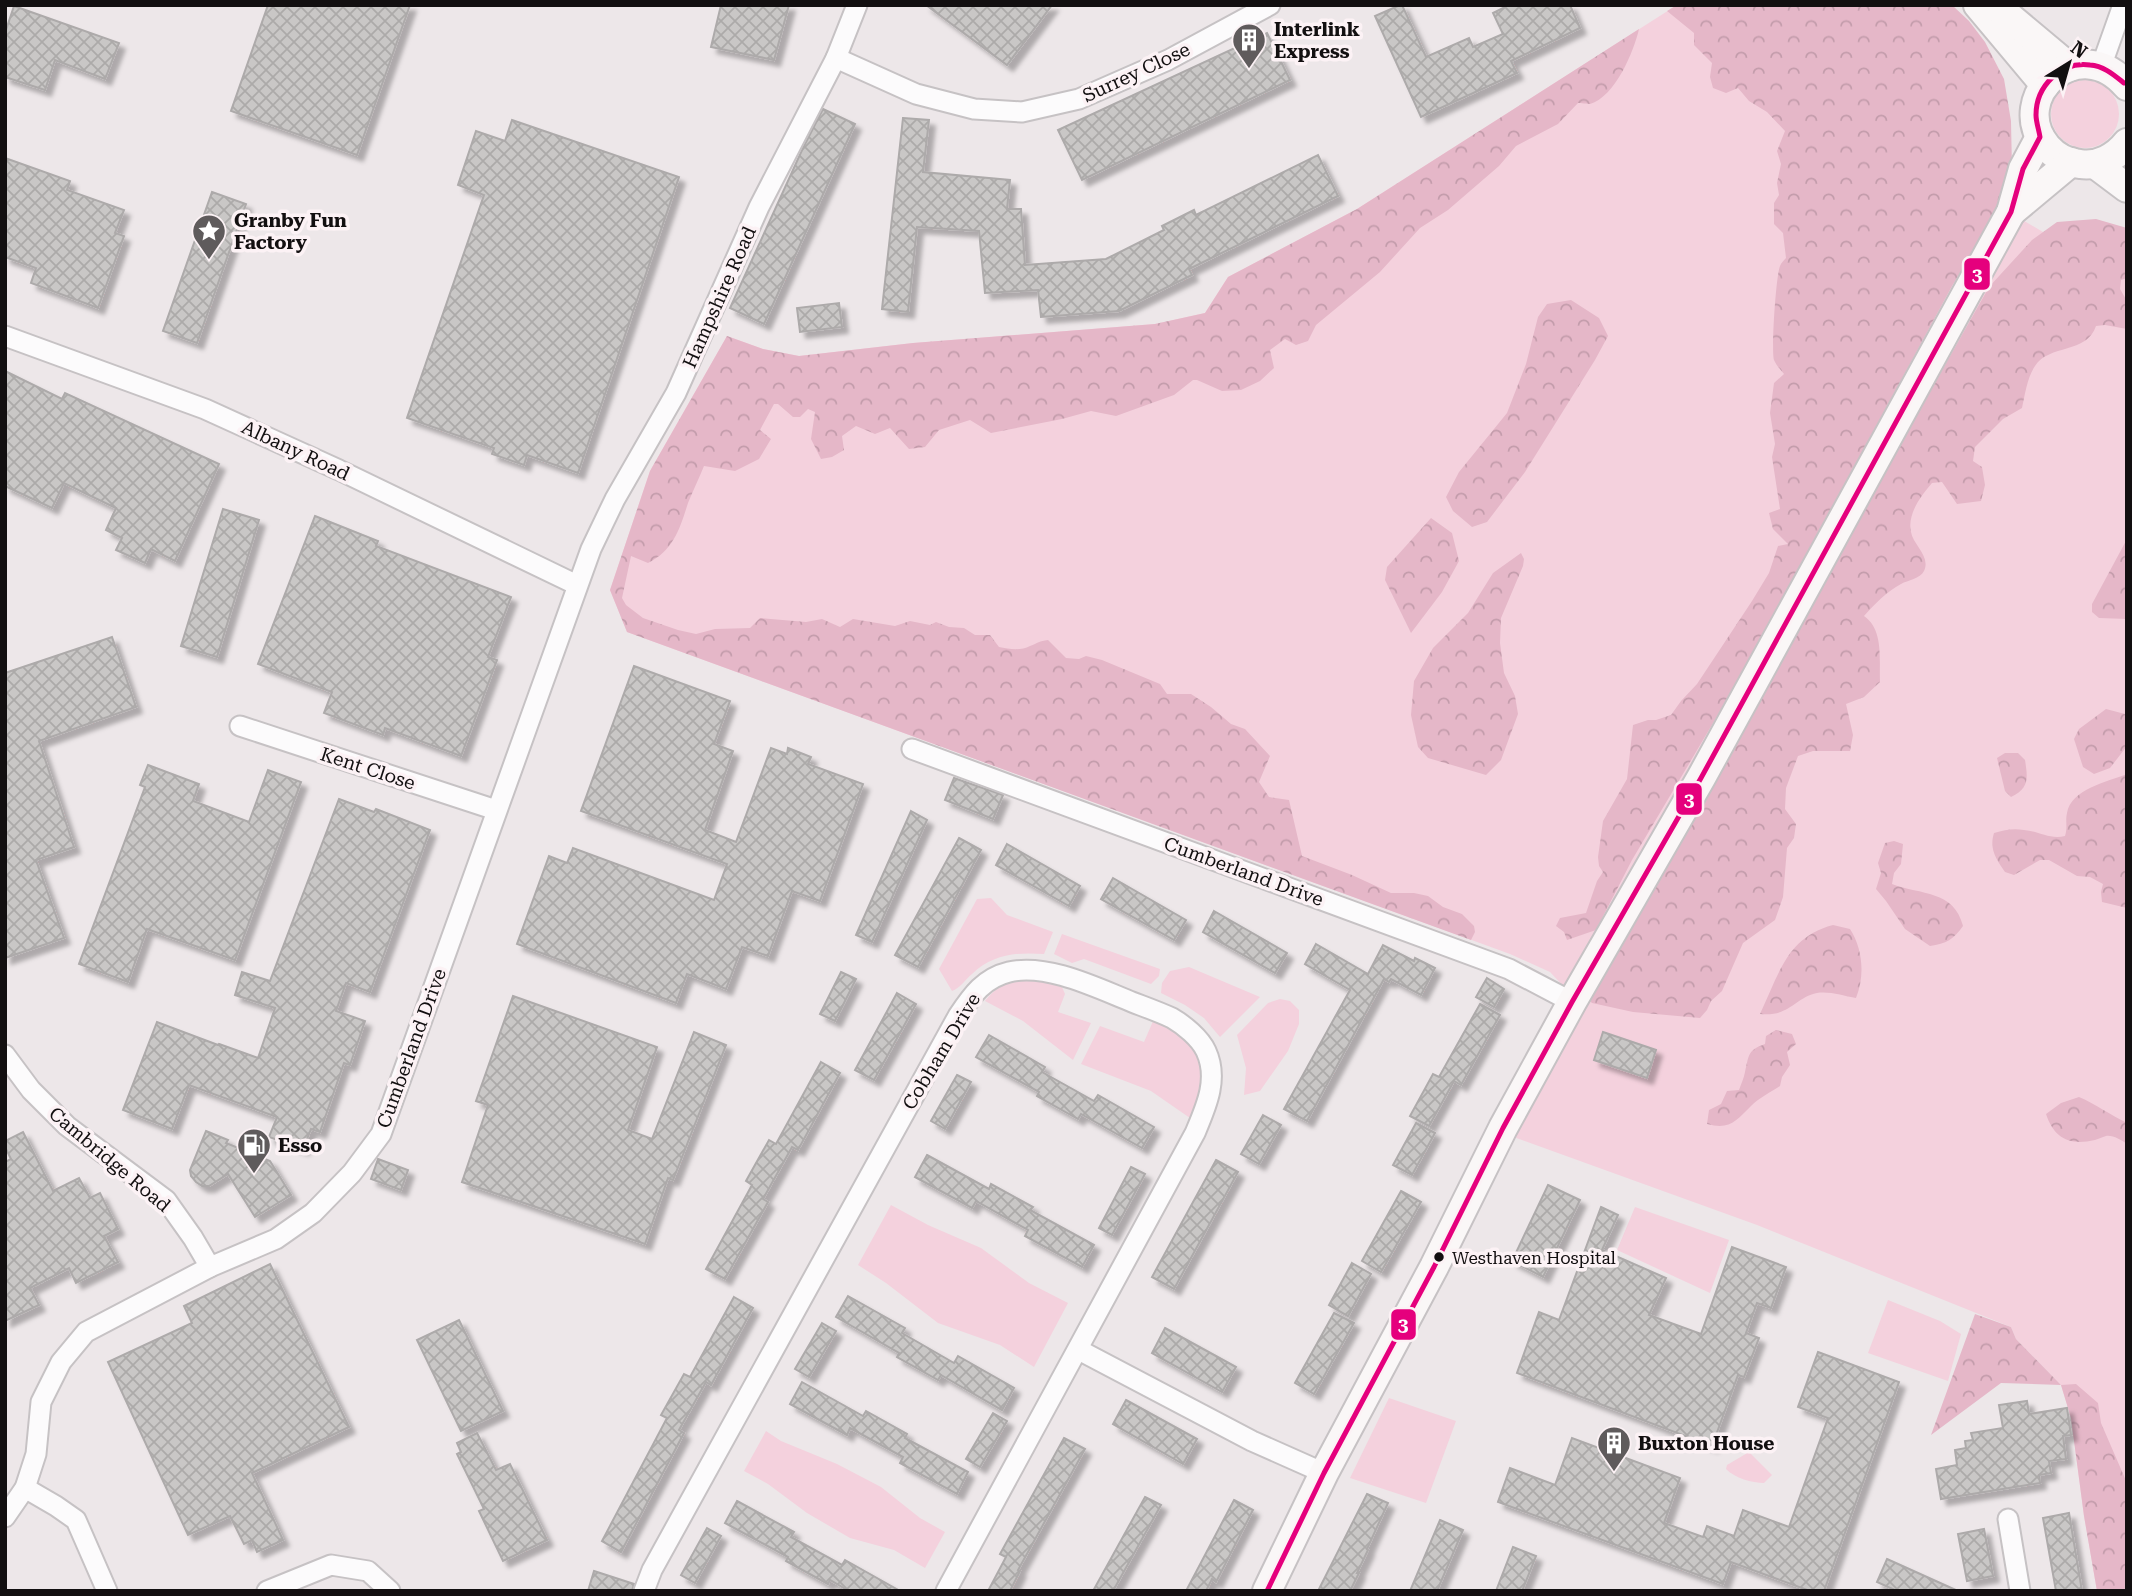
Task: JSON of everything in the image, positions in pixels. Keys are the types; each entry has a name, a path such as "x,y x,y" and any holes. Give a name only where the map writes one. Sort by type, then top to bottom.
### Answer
{"main road":[{"path":"1978,5 2045,85"},
{"path":"1995,5 2069,67"},
{"path":"2127,86 2115,74 2101,67 2083,64 2069,67 2055,74 2045,85 2035,111 2040,136 2053,153 2083,163 2127,188"},
{"path":"1267,1591 1324,1474 1434,1267 1503,1128 1701,778 2011,212 2023,169 2040,136"},
{"path":"2011,212 2083,163 2113,156 2127,143"}],"street":[{"name":"Hampshire Road","path":"577,586 615,499 676,393 759,207 836,58 857,5"},
{"name":"Surrey Close","path":"836,58 916,94 974,109 1022,112 1079,99 1168,60 1270,5"},
{"path":"2101,67 2123,5"},
{"name":"Albany Road","path":"5,336 205,409 355,477 577,586"},
{"name":"Cumberland Drive","path":"5,1517 24,1488 36,1454 41,1402 61,1362 86,1332 210,1267 276,1239 313,1213 352,1173 381,1134 577,586"},
{"name":"Kent Close","path":"240,726 496,810"},
{"name":"Cumberland Drive","path":"912,749 1509,969 1572,1002"},
{"name":"Cobham Drive","path":"644,1591 652,1570 942,1043 975,991 991,978 1011,971 1036,970 1064,976 1173,1018 1192,1033 1205,1050 1212,1074 1208,1104 1079,1350 946,1591"},
{"name":"Cambridge Road","path":"5,1055 30,1090 68,1126 166,1200 210,1267"},
{"path":"1079,1350 1252,1441 1324,1474"},
{"path":"24,1488 76,1520 107,1591"},
{"path":"2008,1519 2020,1591"},
{"path":"267,1591 331,1564 368,1571 390,1591"}],"shaded area":[{"path":"1677,5 2043,232 2123,228 2127,231 2127,1591 2097,1591 2071,1418 2061,1385 2016,1339 2011,1327 1757,1225 1511,1136 1583,1007 1550,972 1510,954 627,632 610,590 650,471 727,336 763,349 799,356 913,343 1155,324 1205,313 1228,277 1357,209"},
{"path":"2085,80 2098,83 2109,90 2116,101 2119,114 2116,127 2109,138 2098,145 2085,148 2072,145 2061,138 2054,127 2051,114 2054,101 2061,90 2072,83"},
{"path":"991,898 1007,915 1053,932 1044,954 1024,953 997,958 980,967 952,991 939,969 977,899"},
{"path":"1062,934 1160,969 1159,976 1151,984 1084,959 1072,963 1054,954"},
{"path":"1189,967 1260,997 1220,1037 1204,1018 1161,993 1162,983 1170,971"},
{"path":"1025,979 1044,980 1062,987 1065,994 1058,1012 1091,1023 1073,1060 1023,1021 985,1001 1003,986"},
{"path":"1280,999 1290,1001 1299,1010 1299,1024 1288,1051 1260,1091 1244,1095 1246,1068 1237,1035 1268,1003"},
{"path":"1154,1019 1183,1036 1199,1060 1201,1087 1190,1118 1151,1091 1081,1064 1100,1026 1144,1042"},
{"path":"891,1205 981,1248 1029,1283 1068,1303 1034,1367 1000,1345 938,1323 858,1265"},
{"path":"1635,1207 1729,1240 1710,1293 1617,1250"},
{"path":"1888,1300 1940,1321 1961,1334 1948,1381 1868,1353"},
{"path":"1389,1398 1456,1421 1426,1503 1350,1478"},
{"path":"766,1431 781,1441 837,1464 881,1487 920,1518 945,1532 925,1568 894,1550 850,1538 744,1471"},
{"path":"1749,1452 1772,1475 1764,1483 1744,1479 1726,1469 1727,1465"}],"green space":[{"path":"1677,5 1952,5 1985,42 2004,79 2011,121 2012,169 1990,224 1952,286 1784,597 1632,860 1596,930 1567,940 1564,932 1556,926 1560,918 1586,913 1603,872 1598,857 1603,821 1627,779 1633,725 1671,715 1697,684 1752,601 1769,573 1778,546 1788,544 1773,529 1769,513 1780,509 1772,457 1775,444 1770,413 1774,383 1784,374 1774,360 1773,343 1778,272 1786,258 1783,233 1774,224 1774,203 1779,195 1777,183 1781,164 1777,151 1785,131 1767,112 1749,101 1738,88 1726,93 1713,88 1710,77 1712,63 1694,45 1694,33 1667,11"},
{"path":"1639,29 1628,61 1608,92 1590,104 1578,103 1558,124 1516,146 1499,166 1448,210 1420,228 1380,272 1316,325 1308,341 1296,345 1285,339 1270,350 1274,368 1260,381 1241,390 1222,391 1193,380 1174,395 1116,416 1091,411 991,433 970,420 939,430 925,447 909,449 890,428 875,434 856,426 842,436 844,450 832,457 821,459 811,439 815,412 808,409 800,417 793,417 778,404 774,404 760,430 771,439 759,459 735,471 704,466 679,530 670,545 648,563 631,556 622,598 626,605 643,618 696,634 715,629 750,628 760,618 806,622 822,619 840,627 853,619 895,626 910,621 930,625 936,622 949,627 964,628 975,635 990,635 999,647 1011,649 1023,649 1048,640 1066,658 1079,659 1086,656 1102,660 1160,684 1167,694 1191,694 1231,724 1245,729 1270,756 1259,782 1269,797 1289,800 1302,856 1391,893 1428,896 1443,907 1462,914 1474,926 1475,932 1471,940 627,632 610,590 650,471 727,336 763,349 799,356 913,343 1155,324 1205,313 1228,277 1357,209"},
{"path":"2096,219 2127,228 2127,278 2121,280 2120,289 2127,301 2127,329 2096,326 2085,341 2049,354 2035,366 2028,381 2022,408 2003,419 1975,447 1973,461 1982,467 1985,485 1981,501 1957,504 1942,482 1932,483 1919,499 1910,525 1912,537 1926,566 1920,576 1890,591 1864,616 1878,637 1880,682 1864,697 1846,704 1853,735 1850,751 1813,751 1798,756 1786,788 1785,809 1796,824 1794,838 1787,848 1783,897 1775,920 1743,943 1722,991 1711,1001 1700,1018 1633,1012 1592,1003 1588,999 1989,287 2032,240 2057,222"},
{"path":"1571,300 1599,318 1608,336 1525,472 1487,522 1472,527 1453,511 1446,497 1459,472 1507,413 1526,364 1538,317 1547,304"},
{"path":"1431,518 1452,533 1459,561 1442,592 1411,633 1385,580 1387,567"},
{"path":"2127,539 2127,619 2099,618 2092,612 2092,604"},
{"path":"1521,553 1523,566 1501,618 1500,643 1504,673 1515,696 1518,714 1501,760 1486,775 1428,758 1418,747 1411,715 1414,681 1433,648 1468,613 1493,573"},
{"path":"2106,709 2127,716 2127,746 2110,768 2094,774 2083,767 2074,739 2079,729"},
{"path":"2005,753 2018,753 2025,760 2026,767 2027,778 2024,786 2011,797 2005,791 1997,758"},
{"path":"2127,774 2127,908 2102,902 2103,884 2090,877 2077,876 2049,860 2040,860 2014,875 2005,872 1993,849 1994,833 2016,829 2054,837 2065,836 2067,813 2075,798 2091,787"},
{"path":"1894,841 1903,844 1901,864 1894,873 1892,884 1935,896 1952,906 1959,914 1963,926 1949,940 1930,946 1905,929 1876,889 1881,873 1878,863 1885,843"},
{"path":"1833,925 1850,929 1858,945 1861,972 1856,998 1817,993 1778,1013 1760,1014 1779,971 1795,948 1805,938"},
{"path":"1776,1030 1792,1034 1796,1044 1787,1052 1790,1065 1780,1086 1758,1100 1732,1123 1721,1126 1707,1124 1709,1110 1721,1104 1727,1091 1739,1090 1752,1051 1765,1044 1766,1036"},
{"path":"2079,1097 2127,1123 2127,1144 2111,1136 2078,1142 2058,1134 2046,1114 2061,1103"},
{"path":"1975,1314 2011,1327 2016,1339 2061,1385 2001,1383 1931,1435"},
{"path":"2076,1384 2098,1403 2101,1423 2127,1483 2127,1591 2097,1591 2071,1418 2061,1385"}],"building":[{"path":"268,5 410,5 357,155 231,111"},
{"path":"721,5 789,5 774,60 711,47"},
{"path":"926,5 1052,5 1007,65"},
{"path":"1400,5 1426,57 1469,38 1473,47 1503,34 1493,13 1509,5 1570,5 1580,28 1511,61 1517,73 1421,117 1375,16"},
{"path":"14,6 119,43 105,79 55,60 45,90 5,77 5,33"},
{"path":"1267,33 1290,80 1082,180 1058,130"},
{"path":"823,109 855,124 764,324 730,308"},
{"path":"903,118 929,120 923,172 1010,180 1007,209 1021,209 1025,265 1106,259 1164,230 1162,226 1194,210 1196,215 1318,155 1338,196 1189,269 1192,275 1119,311 1041,317 1038,290 985,293 979,231 917,227 908,312 882,309"},
{"path":"512,120 679,177 578,473 527,455 524,465 492,454 494,448 407,418 484,195 458,185 476,131 505,141"},
{"path":"5,158 70,181 67,190 124,210 115,233 124,236 98,308 31,283 36,268 5,257"},
{"path":"212,192 246,204 197,343 163,331"},
{"path":"839,303 842,327 800,332 797,308"},
{"path":"5,371 62,399 65,393 219,464 175,561 151,549 145,563 116,550 122,538 106,530 116,508 64,483 52,508 5,486"},
{"path":"223,509 259,520 217,657 181,646"},
{"path":"315,516 378,541 376,546 511,597 488,657 497,660 461,756 385,728 383,735 324,713 332,692 258,664"},
{"path":"112,637 136,707 39,741 74,847 36,860 64,938 5,958 5,673"},
{"path":"634,666 730,701 714,744 733,751 705,830 736,842 771,748 787,754 788,748 811,757 808,764 863,784 820,901 792,891 768,956 742,947 726,989 687,974 676,1003 517,944 549,856 567,863 573,848 714,900 727,864 581,811"},
{"path":"148,765 199,784 193,801 249,822 268,770 301,782 235,960 147,929 128,982 79,964 145,787 140,785"},
{"path":"954,778 1003,795 993,819 945,800"},
{"path":"339,799 374,812 376,809 430,830 370,992 346,983 336,1011 365,1021 350,1065 344,1063 320,1132 311,1129 303,1149 269,1137 277,1117 189,1085 172,1129 123,1110 157,1022 258,1058 275,1008 235,995 242,972 270,981"},
{"path":"911,811 927,820 872,942 856,935"},
{"path":"959,838 981,850 918,967 895,955"},
{"path":"1007,844 1080,886 1069,906 996,865"},
{"path":"1113,878 1186,920 1174,940 1101,899"},
{"path":"1214,911 1287,953 1275,973 1203,932"},
{"path":"1316,944 1368,974 1383,945 1435,968 1421,995 1391,979 1389,982 1384,979 1307,1121 1284,1109 1350,990 1305,964"},
{"path":"841,972 856,979 835,1021 820,1014"},
{"path":"1487,978 1504,989 1494,1007 1476,997"},
{"path":"897,993 916,1004 874,1080 855,1070"},
{"path":"513,996 657,1047 628,1130 652,1139 694,1032 726,1045 673,1180 668,1178 645,1244 462,1182 488,1105 476,1101"},
{"path":"1480,1004 1500,1015 1461,1085 1454,1081 1429,1126 1410,1116 1433,1074 1439,1077"},
{"path":"1603,1032 1656,1050 1647,1078 1594,1060"},
{"path":"989,1035 1045,1067 1042,1072 1094,1101 1098,1095 1154,1127 1142,1148 1081,1114 1078,1119 1037,1096 1039,1092 976,1057"},
{"path":"821,1062 840,1073 798,1150 792,1147 763,1199 768,1202 725,1279 706,1269 752,1185 746,1181 769,1140 776,1144"},
{"path":"957,1075 971,1082 945,1129 931,1121"},
{"path":"1263,1115 1281,1125 1259,1164 1241,1154"},
{"path":"1416,1123 1435,1133 1412,1175 1393,1165"},
{"name":"Esso","path":"206,1131 228,1140 226,1143 270,1161 291,1195 255,1217 228,1174 209,1186 196,1182 190,1170"},
{"path":"23,1132 53,1191 79,1178 90,1198 100,1193 118,1229 104,1236 118,1262 76,1283 69,1268 30,1288 39,1305 5,1321 5,1162 11,1159 5,1141"},
{"path":"927,1155 989,1189 991,1184 1033,1207 1030,1210 1094,1245 1082,1267 1025,1236 1028,1230 976,1201 972,1208 915,1177"},
{"path":"378,1159 408,1170 401,1190 371,1179"},
{"path":"1216,1160 1238,1172 1174,1289 1152,1277"},
{"path":"1131,1167 1145,1174 1112,1235 1099,1228"},
{"path":"1548,1185 1580,1200 1543,1277 1512,1261"},
{"path":"1401,1191 1421,1202 1381,1272 1362,1261"},
{"path":"1601,1207 1618,1215 1602,1250 1666,1278 1649,1315 1701,1334 1732,1247 1786,1267 1771,1308 1757,1303 1746,1333 1759,1338 1744,1377 1738,1375 1712,1446 1517,1373 1539,1312 1559,1320"},
{"path":"1352,1263 1371,1274 1348,1316 1329,1305"},
{"path":"270,1264 349,1427 252,1473 283,1540 257,1552 252,1540 244,1544 230,1516 188,1535 108,1362 192,1323 184,1306"},
{"path":"848,1296 905,1328 902,1333 954,1363 958,1356 1014,1388 1002,1410 941,1375 938,1380 897,1357 899,1353 836,1317"},
{"path":"734,1297 753,1308 711,1385 706,1382 679,1430 684,1433 621,1552 602,1541 667,1418 661,1415 684,1374 690,1377"},
{"path":"1334,1313 1354,1323 1314,1394 1295,1383"},
{"path":"459,1320 503,1411 461,1431 417,1340"},
{"path":"822,1323 836,1331 809,1377 795,1369"},
{"path":"1165,1328 1236,1367 1222,1392 1152,1353"},
{"name":"Buxton House","path":"1818,1352 1899,1382 1824,1591 1810,1591 1731,1562 1723,1584 1498,1502 1510,1468 1555,1485 1572,1438 1680,1478 1664,1523 1703,1537 1707,1526 1734,1536 1743,1510 1789,1527 1828,1418 1798,1407"},
{"path":"802,1382 863,1416 866,1411 907,1434 905,1438 968,1472 957,1494 900,1463 903,1457 850,1428 847,1435 790,1404"},
{"path":"1126,1400 1197,1439 1183,1464 1113,1424"},
{"path":"2027,1401 2029,1414 2067,1408 2071,1435 2063,1436 2066,1459 2049,1461 2051,1473 2039,1475 2040,1483 1941,1499 1936,1469 1957,1465 1955,1450 1966,1448 1965,1441 1973,1440 1971,1433 2003,1428 1999,1405"},
{"path":"993,1413 1007,1421 980,1467 966,1459"},
{"path":"477,1433 496,1470 510,1464 547,1540 503,1561 479,1511 484,1509 457,1454 461,1452 457,1443"},
{"path":"1064,1438 1085,1449 1018,1570 1020,1571 1010,1591 988,1591 1006,1557 1000,1554"},
{"path":"1367,1494 1388,1503 1350,1591 1318,1591"},
{"path":"1145,1497 1161,1505 1113,1591 1093,1591"},
{"path":"1234,1500 1253,1510 1216,1582 1212,1579 1206,1591 1186,1591"},
{"path":"737,1501 794,1532 791,1537 842,1565 845,1560 900,1591 849,1591 830,1580 828,1584 786,1561 788,1557 725,1523"},
{"path":"2069,1513 2082,1591 2056,1591 2043,1518"},
{"path":"1440,1520 1463,1530 1437,1591 1410,1591"},
{"path":"707,1528 721,1536 695,1583 681,1575"},
{"path":"1984,1529 1993,1576 1967,1581 1958,1534"},
{"path":"1513,1547 1536,1556 1522,1591 1496,1591"},
{"path":"1887,1559 1958,1591 1897,1591 1877,1582"},
{"path":"594,1571 634,1584 632,1591 588,1591"}],"transit line":[{"name":"3","path":"1267,1591 1324,1473 1434,1267 1503,1128 1701,778 2011,212 2023,169 2040,137 2037,104 2045,85 2060,71 2079,65 2100,67 2127,83"}],"place":[{"name":"Interlink Express","path":"1249,70"},
{"name":"Granby Fun Factory","path":"209,261"},
{"name":"Esso","path":"254,1175"},
{"name":"Westhaven Hospital","path":"1439,1257"},
{"name":"Buxton House","path":"1614,1473"}]}
